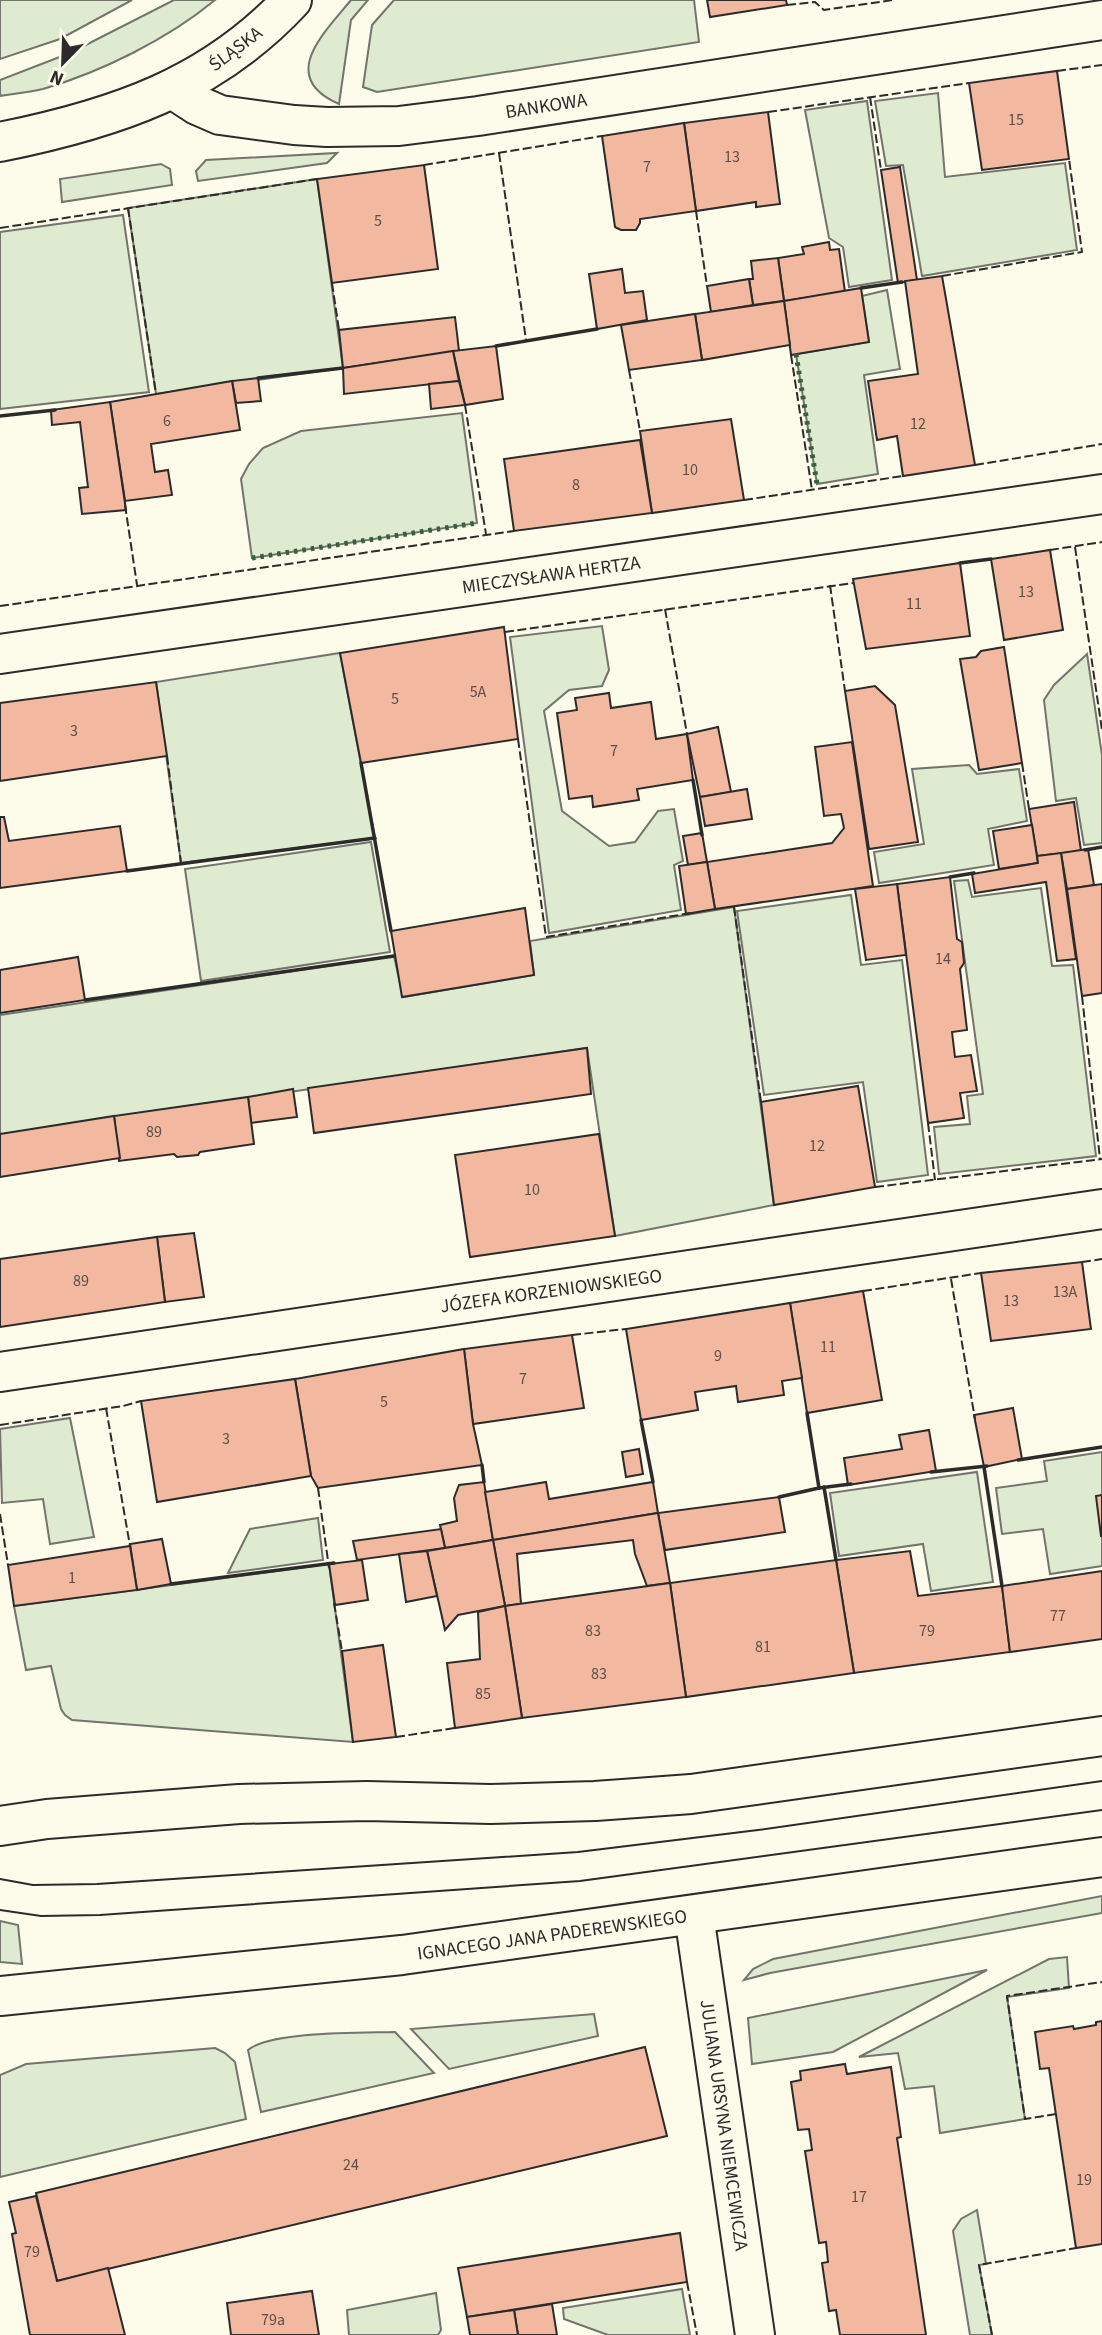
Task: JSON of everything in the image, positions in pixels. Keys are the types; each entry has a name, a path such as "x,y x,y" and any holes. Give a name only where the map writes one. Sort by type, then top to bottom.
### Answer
{"street":[{"name":"ŚLĄSKA","path":"174,90 229,55 292,0"},
{"name":"BANKOWA","path":"174,90 220,116 316,127 399,125 478,116 1102,20"},
{"path":"0,142 86,122 174,90"},
{"name":"MIECZYSŁAWA HERTZA","path":"0,654 1102,494"},
{"name":"JÓZEFA KORZENIOWSKIEGO","path":"0,1372 1102,1209"},
{"path":"0,1826 47,1819 239,1804 367,1801 516,1803 596,1801 691,1794 1102,1736"},
{"name":"IGNACEGO JANA PADEREWSKIEGO","path":"0,1996 401,1955 1102,1857"},
{"name":"JULIANA URSYNA NIEMCEWICZA","path":"694,1915 755,2335"}],"green space":[{"path":"0,0 132,0 60,39 0,59"},
{"path":"174,0 215,0 155,41 111,64 43,89 0,96 0,80 70,53"},
{"path":"351,0 368,0 351,20 339,104 321,93 311,81 308,68 319,40"},
{"path":"394,0 694,0 699,42 377,92 363,87 372,25"},
{"path":"938,93 945,177 1065,163 1077,250 922,276 903,165 886,166 875,101"},
{"path":"867,101 892,280 849,287 843,247 829,238 805,110"},
{"path":"337,153 327,163 198,181 196,171 206,160"},
{"path":"161,164 170,169 172,185 62,202 60,179"},
{"path":"317,179 343,368 156,394 128,208"},
{"path":"123,215 149,392 0,409 0,232"},
{"path":"887,290 900,369 864,375 878,474 817,484 796,354 869,342 862,296"},
{"path":"462,413 477,523 252,558 241,479 249,464 263,448 301,431"},
{"path":"602,626 609,670 602,686 569,690 544,711 562,811 609,846 635,842 658,811 674,809 683,861 674,865 681,910 549,933 510,637"},
{"path":"340,653 375,838 181,863 156,682"},
{"path":"1087,654 1102,755 1102,843 1084,845 1076,798 1056,801 1044,700 1054,685"},
{"path":"969,765 977,774 1019,769 1027,821 988,829 994,865 879,883 874,852 924,844 912,769"},
{"path":"371,842 390,952 201,981 185,869"},
{"path":"968,880 972,897 1041,888 1052,966 1073,965 1096,1156 939,1174 934,1127 970,1124 967,1096 983,1094 954,881"},
{"path":"851,895 861,965 902,960 928,1175 877,1182 863,1082 764,1095 737,911"},
{"path":"734,907 774,1205 615,1236 587,1048 0,1135 0,1015 394,956 403,997 534,975 530,941"},
{"path":"70,1418 94,1537 50,1544 43,1499 2,1503 0,1429"},
{"path":"1102,1452 1102,1566 1050,1574 1043,1529 1002,1534 996,1488 1047,1481 1044,1461"},
{"path":"977,1472 993,1582 931,1591 923,1544 839,1556 830,1493"},
{"path":"318,1518 323,1560 228,1573 250,1529"},
{"path":"329,1564 353,1742 72,1720 61,1709 51,1666 26,1670 14,1606"},
{"path":"1102,1896 1102,1913 744,1980 753,1969 773,1959"},
{"path":"0,1921 18,1925 22,1964 0,1962"},
{"path":"1067,1957 1069,1988 1007,1997 1025,2119 940,2133 934,2086 905,2089 898,2053 859,2057 1049,1959"},
{"path":"987,1970 833,2052 752,2064 748,2018"},
{"path":"594,2014 598,2036 449,2069 411,2029"},
{"path":"395,2032 434,2073 261,2112 248,2050 276,2039 296,2036"},
{"path":"215,2048 235,2062 246,2119 0,2177 0,2075 26,2064"},
{"path":"977,2210 986,2264 979,2265 992,2335 970,2335 953,2231 961,2219"},
{"path":"682,2289 690,2335 608,2335 564,2319 563,2308"},
{"path":"436,2293 441,2330 438,2335 349,2335 347,2310"}],"building":[{"path":"707,0 786,0 787,5 710,17"},
{"path":"1057,71 1069,159 982,170 969,83"},
{"path":"768,112 780,204 756,207 756,202 696,211 684,123"},
{"path":"684,123 696,211 640,219 636,230 621,230 615,227 602,136"},
{"path":"424,165 438,269 332,283 317,179"},
{"path":"900,167 917,280 898,283 881,170"},
{"path":"829,242 830,250 839,249 845,292 784,301 778,258 804,254 802,247"},
{"path":"778,258 784,301 753,305 749,279 753,279 751,261"},
{"path":"622,269 625,293 643,291 647,320 597,329 589,274"},
{"path":"942,276 975,465 903,476 897,436 877,440 868,381 918,374 905,281"},
{"path":"749,279 753,305 711,312 707,286"},
{"path":"861,288 869,342 791,355 784,301"},
{"path":"784,301 790,345 702,360 695,314"},
{"path":"695,314 702,360 629,370 621,325"},
{"path":"455,317 459,351 343,368 339,330"},
{"path":"496,346 503,399 465,405 453,351"},
{"path":"453,351 459,381 344,394 343,368"},
{"path":"258,378 261,401 236,403 232,381"},
{"path":"232,381 240,430 151,444 155,472 168,470 172,495 125,501 110,402"},
{"path":"459,381 465,405 431,409 429,384"},
{"path":"110,402 126,510 82,514 79,488 88,487 80,422 52,425 51,410"},
{"path":"731,419 744,500 652,513 640,431"},
{"path":"640,440 652,513 514,531 504,459"},
{"path":"1050,550 1063,630 1004,640 991,559"},
{"path":"960,563 970,636 866,649 853,579"},
{"path":"504,627 518,739 361,763 340,653"},
{"path":"1004,647 1022,763 979,770 960,659 976,657 981,651"},
{"path":"156,682 167,756 0,781 0,703"},
{"path":"875,686 895,705 918,842 869,849 845,691"},
{"path":"609,693 611,708 651,702 656,739 687,734 693,780 637,789 639,800 593,807 592,796 569,799 557,713 577,710 575,698"},
{"path":"718,727 731,792 700,797 687,734"},
{"path":"852,742 873,886 715,909 707,862 832,843 844,828 841,814 824,816 815,747"},
{"path":"747,789 752,819 705,826 700,797"},
{"path":"1074,802 1081,851 1037,856 1029,809"},
{"path":"0,817 4,817 9,841 120,826 127,871 0,888"},
{"path":"1032,825 1038,863 999,869 993,831"},
{"path":"702,833 707,862 688,865 683,836"},
{"path":"1088,849 1094,885 1067,889 1061,853"},
{"path":"1061,853 1076,959 1057,961 1046,882 975,893 972,874 1038,863 1037,856"},
{"path":"707,862 715,909 686,914 679,866"},
{"path":"950,877 957,939 962,942 964,963 960,969 967,1030 952,1032 955,1057 971,1055 977,1091 960,1093 964,1118 928,1123 897,884"},
{"path":"897,884 906,955 866,960 855,889"},
{"path":"1102,884 1102,993 1082,996 1067,889"},
{"path":"525,908 534,975 402,997 391,931"},
{"path":"78,957 85,1000 0,1013 0,970"},
{"path":"587,1048 591,1094 314,1133 308,1088"},
{"path":"858,1086 875,1187 774,1205 761,1102"},
{"path":"293,1089 297,1117 251,1123 248,1097"},
{"path":"248,1097 254,1144 200,1152 198,1155 177,1157 174,1154 119,1161 114,1116"},
{"path":"114,1116 120,1158 0,1177 0,1134"},
{"path":"599,1134 615,1236 470,1257 455,1155"},
{"path":"194,1233 204,1297 165,1302 157,1237"},
{"path":"157,1237 165,1302 0,1327 0,1259"},
{"path":"1082,1262 1091,1329 991,1341 981,1273"},
{"path":"863,1291 882,1400 807,1413 790,1303"},
{"path":"790,1303 802,1378 782,1381 784,1395 738,1402 736,1386 695,1392 698,1410 641,1420 626,1329"},
{"path":"572,1335 584,1408 473,1424 464,1349"},
{"path":"464,1349 473,1424 482,1465 318,1488 311,1476 295,1379"},
{"path":"295,1379 311,1476 157,1502 141,1401"},
{"path":"1013,1408 1022,1459 984,1467 974,1415"},
{"path":"929,1430 936,1471 848,1485 844,1458 902,1449 899,1435"},
{"path":"639,1449 643,1474 626,1477 622,1452"},
{"path":"484,1482 493,1540 445,1548 440,1525 457,1521 454,1498 459,1485"},
{"path":"546,1482 549,1499 653,1482 658,1513 493,1540 485,1492"},
{"path":"1102,1495 1102,1536 1101,1536 1096,1496"},
{"path":"779,1497 785,1532 665,1550 658,1513"},
{"path":"658,1513 670,1583 647,1586 635,1554 633,1540 517,1554 521,1604 505,1606 493,1540"},
{"path":"441,1529 445,1548 357,1560 353,1541"},
{"path":"162,1539 171,1584 137,1590 130,1544"},
{"path":"493,1540 505,1606 458,1615 445,1630 427,1551"},
{"path":"130,1546 137,1590 14,1606 8,1565"},
{"path":"427,1551 437,1596 406,1602 399,1554"},
{"path":"910,1551 918,1596 1002,1586 1010,1652 854,1673 836,1560"},
{"path":"362,1560 368,1600 335,1605 329,1564"},
{"path":"836,1560 854,1673 686,1697 670,1583"},
{"path":"1102,1571 1102,1639 1010,1652 1002,1586"},
{"path":"670,1583 686,1697 522,1718 505,1606"},
{"path":"505,1606 522,1718 455,1728 447,1663 480,1659 478,1612"},
{"path":"383,1645 396,1737 353,1742 342,1651"},
{"path":"1102,2021 1102,2244 1076,2248 1049,2068 1040,2069 1035,2032 1073,2026 1074,2029 1096,2025 1096,2022"},
{"path":"645,2047 667,2136 57,2281 36,2193"},
{"path":"845,2064 847,2074 891,2067 901,2137 897,2138 926,2335 840,2335 836,2310 829,2311 822,2263 828,2262 826,2242 819,2243 805,2151 812,2150 809,2129 798,2130 791,2082 801,2080 800,2071"},
{"path":"36,2196 57,2281 108,2268 125,2335 30,2335 9,2202"},
{"path":"680,2233 687,2282 467,2317 458,2268"},
{"path":"312,2291 319,2335 231,2335 227,2303"},
{"path":"552,2304 557,2335 518,2335 514,2310"},
{"path":"514,2310 518,2335 470,2335 467,2317"}],"tram line":[{"path":"0,1879 33,1885 97,1884 578,1852 758,1830 1102,1781"},
{"path":"0,1910 41,1916 100,1915 580,1881 1102,1810"}],"hedge":[{"path":"796,354 817,484"},
{"path":"252,558 477,523"}],"fence":[{"path":"787,5 815,2 824,10 893,0"},
{"path":"1057,71 1102,65"},
{"path":"768,112 969,83"},
{"path":"870,97 881,170"},
{"path":"424,165 602,136"},
{"path":"499,153 526,340"},
{"path":"942,276 1082,252 1069,159"},
{"path":"0,228 317,179"},
{"path":"128,208 156,394"},
{"path":"696,211 707,286"},
{"path":"332,283 339,330"},
{"path":"791,355 812,490"},
{"path":"629,370 640,431"},
{"path":"465,405 486,534"},
{"path":"975,465 1102,444"},
{"path":"744,500 903,476"},
{"path":"125,505 137,585"},
{"path":"0,606 514,531"},
{"path":"1050,550 1102,542"},
{"path":"1075,547 1102,730"},
{"path":"505,632 854,583"},
{"path":"830,585 845,691"},
{"path":"665,609 687,734"},
{"path":"518,739 546,937 691,913"},
{"path":"167,756 181,863"},
{"path":"1022,763 1029,809"},
{"path":"734,907 761,1102"},
{"path":"1082,996 1100,1159"},
{"path":"928,1123 935,1180"},
{"path":"875,1187 1102,1159"},
{"path":"1082,1262 1102,1259"},
{"path":"863,1291 981,1273"},
{"path":"951,1279 975,1419"},
{"path":"572,1335 626,1329"},
{"path":"0,1425 141,1401"},
{"path":"106,1408 130,1546"},
{"path":"318,1488 329,1568"},
{"path":"0,1514 8,1565"},
{"path":"334,1603 342,1651"},
{"path":"396,1737 455,1728"},
{"path":"1056,2114 1025,2119 1007,1996 1102,1982"},
{"path":"992,2335 979,2265 1076,2248"},
{"path":"687,2282 697,2335"}],"wall":[{"path":"861,288 902,282"},
{"path":"496,346 597,329"},
{"path":"258,378 343,368"},
{"path":"0,416 55,410"},
{"path":"960,563 991,559"},
{"path":"361,763 391,931"},
{"path":"693,780 702,835"},
{"path":"127,871 375,838"},
{"path":"1085,850 1102,847"},
{"path":"950,877 974,873"},
{"path":"85,1000 394,956"},
{"path":"807,1413 819,1488"},
{"path":"641,1420 653,1482"},
{"path":"1018,1460 1102,1447"},
{"path":"482,1465 484,1482"},
{"path":"931,1472 987,1466"},
{"path":"984,1467 1002,1586"},
{"path":"779,1497 851,1484"},
{"path":"824,1487 836,1560"},
{"path":"171,1584 334,1563"}]}
